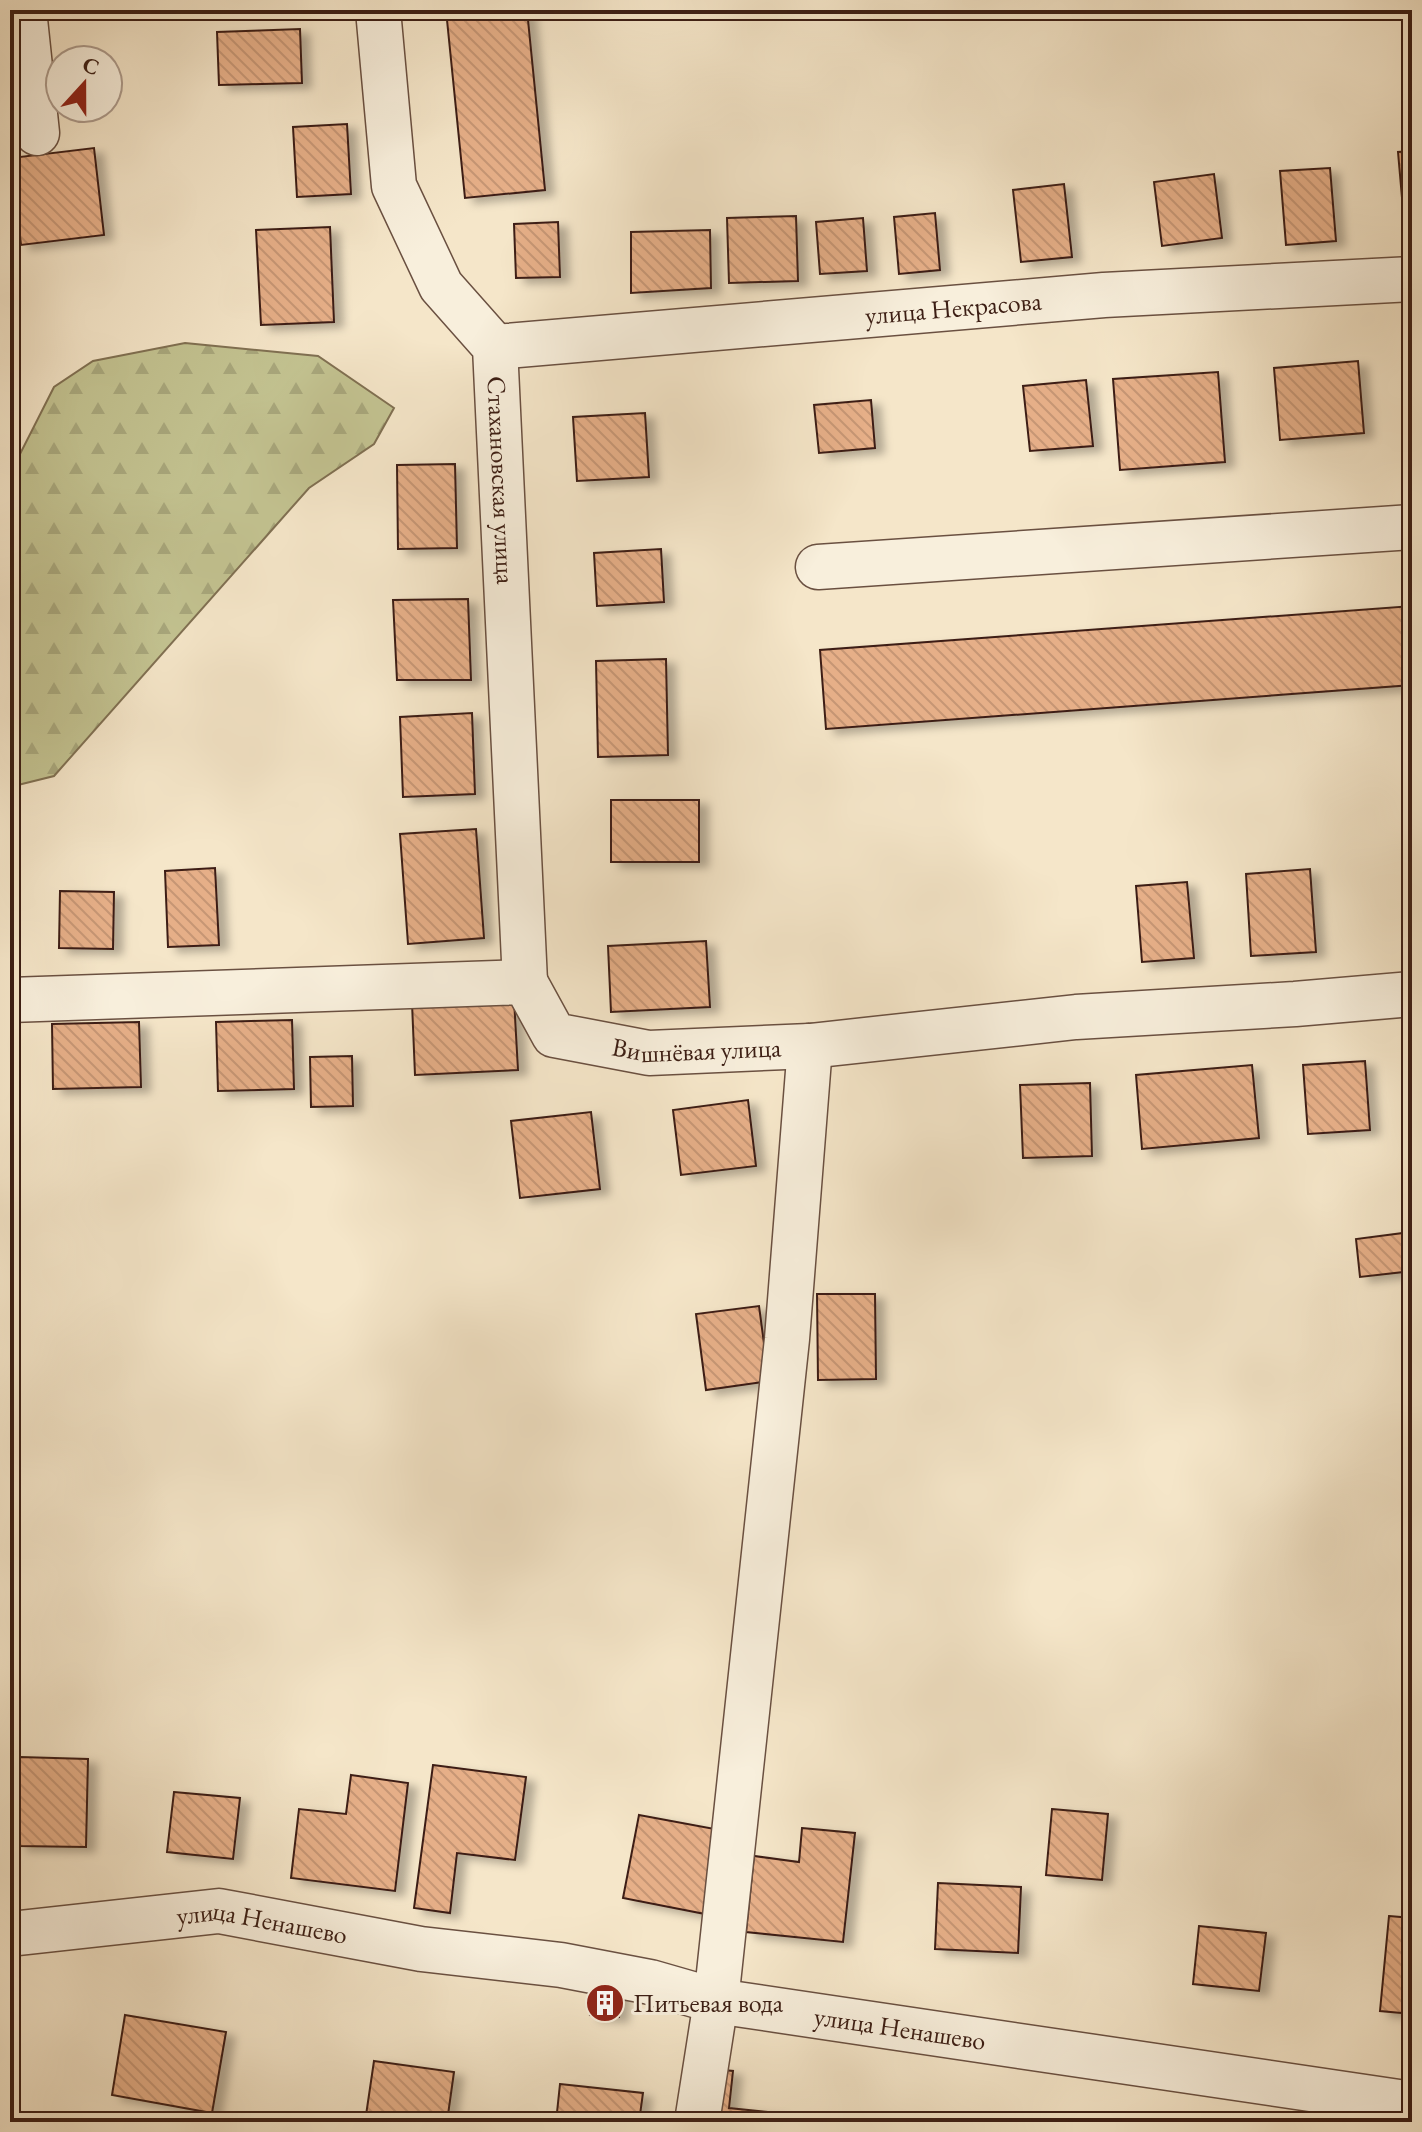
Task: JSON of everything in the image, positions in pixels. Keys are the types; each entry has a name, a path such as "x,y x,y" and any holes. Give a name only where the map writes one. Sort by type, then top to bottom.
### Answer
{"street":[{"path":"24,10 37,133"},
{"name":"Стахановская улица","path":"378,10 394,186 441,286 495,347 525,982"},
{"name":"улица Некрасова","path":"495,347 1104,295 1412,279"},
{"path":"818,567 1412,527"},
{"path":"10,1000 525,982"},
{"name":"Вишнёвая улица","path":"525,982 554,1035 649,1053 810,1046 1076,1017 1412,994"},
{"path":"697,2122 716,2001 787,1339 810,1046"},
{"name":"улица Ненашево","path":"10,1934 219,1911 421,1949 561,1965 650,1982 716,2001 1412,2104"}],"green space":[{"path":"185,343 318,356 394,408 374,444 309,488 54,776 10,787 10,457 17,460 54,387 93,361"}],"building":[{"path":"446,10 527,10 545,190 465,198"},
{"path":"300,29 302,83 219,85 217,32"},
{"path":"347,124 351,194 297,197 293,127"},
{"path":"94,148 104,235 21,245 11,158"},
{"path":"1412,151 1412,231 1405,232 1398,152"},
{"path":"1330,168 1336,241 1286,245 1280,171"},
{"path":"1214,174 1222,238 1162,246 1154,182"},
{"path":"1064,184 1072,257 1021,262 1013,190"},
{"path":"935,213 940,270 899,274 894,217"},
{"path":"796,216 798,281 729,283 727,218"},
{"path":"863,218 867,271 820,274 816,222"},
{"path":"558,222 560,277 516,278 514,224"},
{"path":"330,227 334,322 261,325 256,230"},
{"path":"710,230 711,288 631,293 631,232"},
{"path":"1402,358 1412,358 1412,419 1404,419"},
{"path":"1358,361 1364,433 1280,440 1274,368"},
{"path":"1218,372 1225,462 1120,470 1113,379"},
{"path":"1086,380 1093,446 1030,451 1023,386"},
{"path":"871,400 875,448 819,453 814,405"},
{"path":"645,413 649,477 577,481 573,417"},
{"path":"455,464 457,548 398,549 397,465"},
{"path":"661,549 664,602 597,606 594,553"},
{"path":"468,599 471,680 397,680 393,600"},
{"path":"1412,606 1412,685 826,729 820,650"},
{"path":"666,659 668,755 598,757 596,661"},
{"path":"472,713 475,794 403,797 400,717"},
{"path":"611,800 699,800 699,862 611,862"},
{"path":"476,829 484,938 408,944 400,834"},
{"path":"215,868 219,945 168,947 165,871"},
{"path":"1310,869 1316,952 1251,956 1246,874"},
{"path":"1187,882 1194,958 1142,962 1136,886"},
{"path":"60,891 114,892 113,949 59,948"},
{"path":"706,941 710,1007 611,1012 608,946"},
{"path":"514,999 518,1070 415,1075 412,1003"},
{"path":"292,1020 294,1089 218,1091 216,1022"},
{"path":"139,1022 141,1087 53,1089 52,1024"},
{"path":"352,1056 353,1106 311,1107 310,1057"},
{"path":"1365,1061 1370,1130 1308,1134 1303,1065"},
{"path":"1252,1065 1259,1138 1142,1149 1136,1075"},
{"path":"1090,1083 1092,1156 1023,1158 1020,1085"},
{"path":"748,1100 756,1166 681,1175 673,1110"},
{"path":"591,1112 600,1189 520,1198 511,1121"},
{"path":"1411,1232 1412,1271 1360,1277 1356,1239"},
{"path":"817,1294 875,1294 876,1379 818,1380"},
{"path":"759,1306 769,1381 706,1390 696,1314"},
{"path":"20,1757 88,1759 86,1847 18,1846"},
{"path":"433,1765 526,1777 515,1860 457,1853 450,1913 414,1908"},
{"path":"351,1775 408,1783 395,1891 291,1878 299,1809 346,1814"},
{"path":"174,1792 240,1798 233,1859 167,1852"},
{"path":"1052,1809 1108,1814 1102,1880 1046,1875"},
{"path":"639,1815 720,1830 705,1914 623,1898"},
{"path":"802,1828 855,1833 843,1942 746,1932 754,1856 799,1862"},
{"path":"938,1883 1021,1887 1018,1953 935,1949"},
{"path":"1389,1916 1412,1918 1412,2014 1380,2011"},
{"path":"1199,1926 1266,1933 1259,1991 1193,1984"},
{"name":"Питьевая вода","path":"592,1988 621,1990 619,2017 590,2015"},
{"path":"125,2015 226,2032 212,2113 112,2095"},
{"path":"374,2061 454,2072 447,2122 365,2122"},
{"path":"703,2068 733,2071 729,2108 777,2113 776,2122 698,2122"},
{"path":"560,2084 643,2093 639,2122 556,2122"}],"place":[{"name":"Питьевая вода","path":"605,2003"}]}
